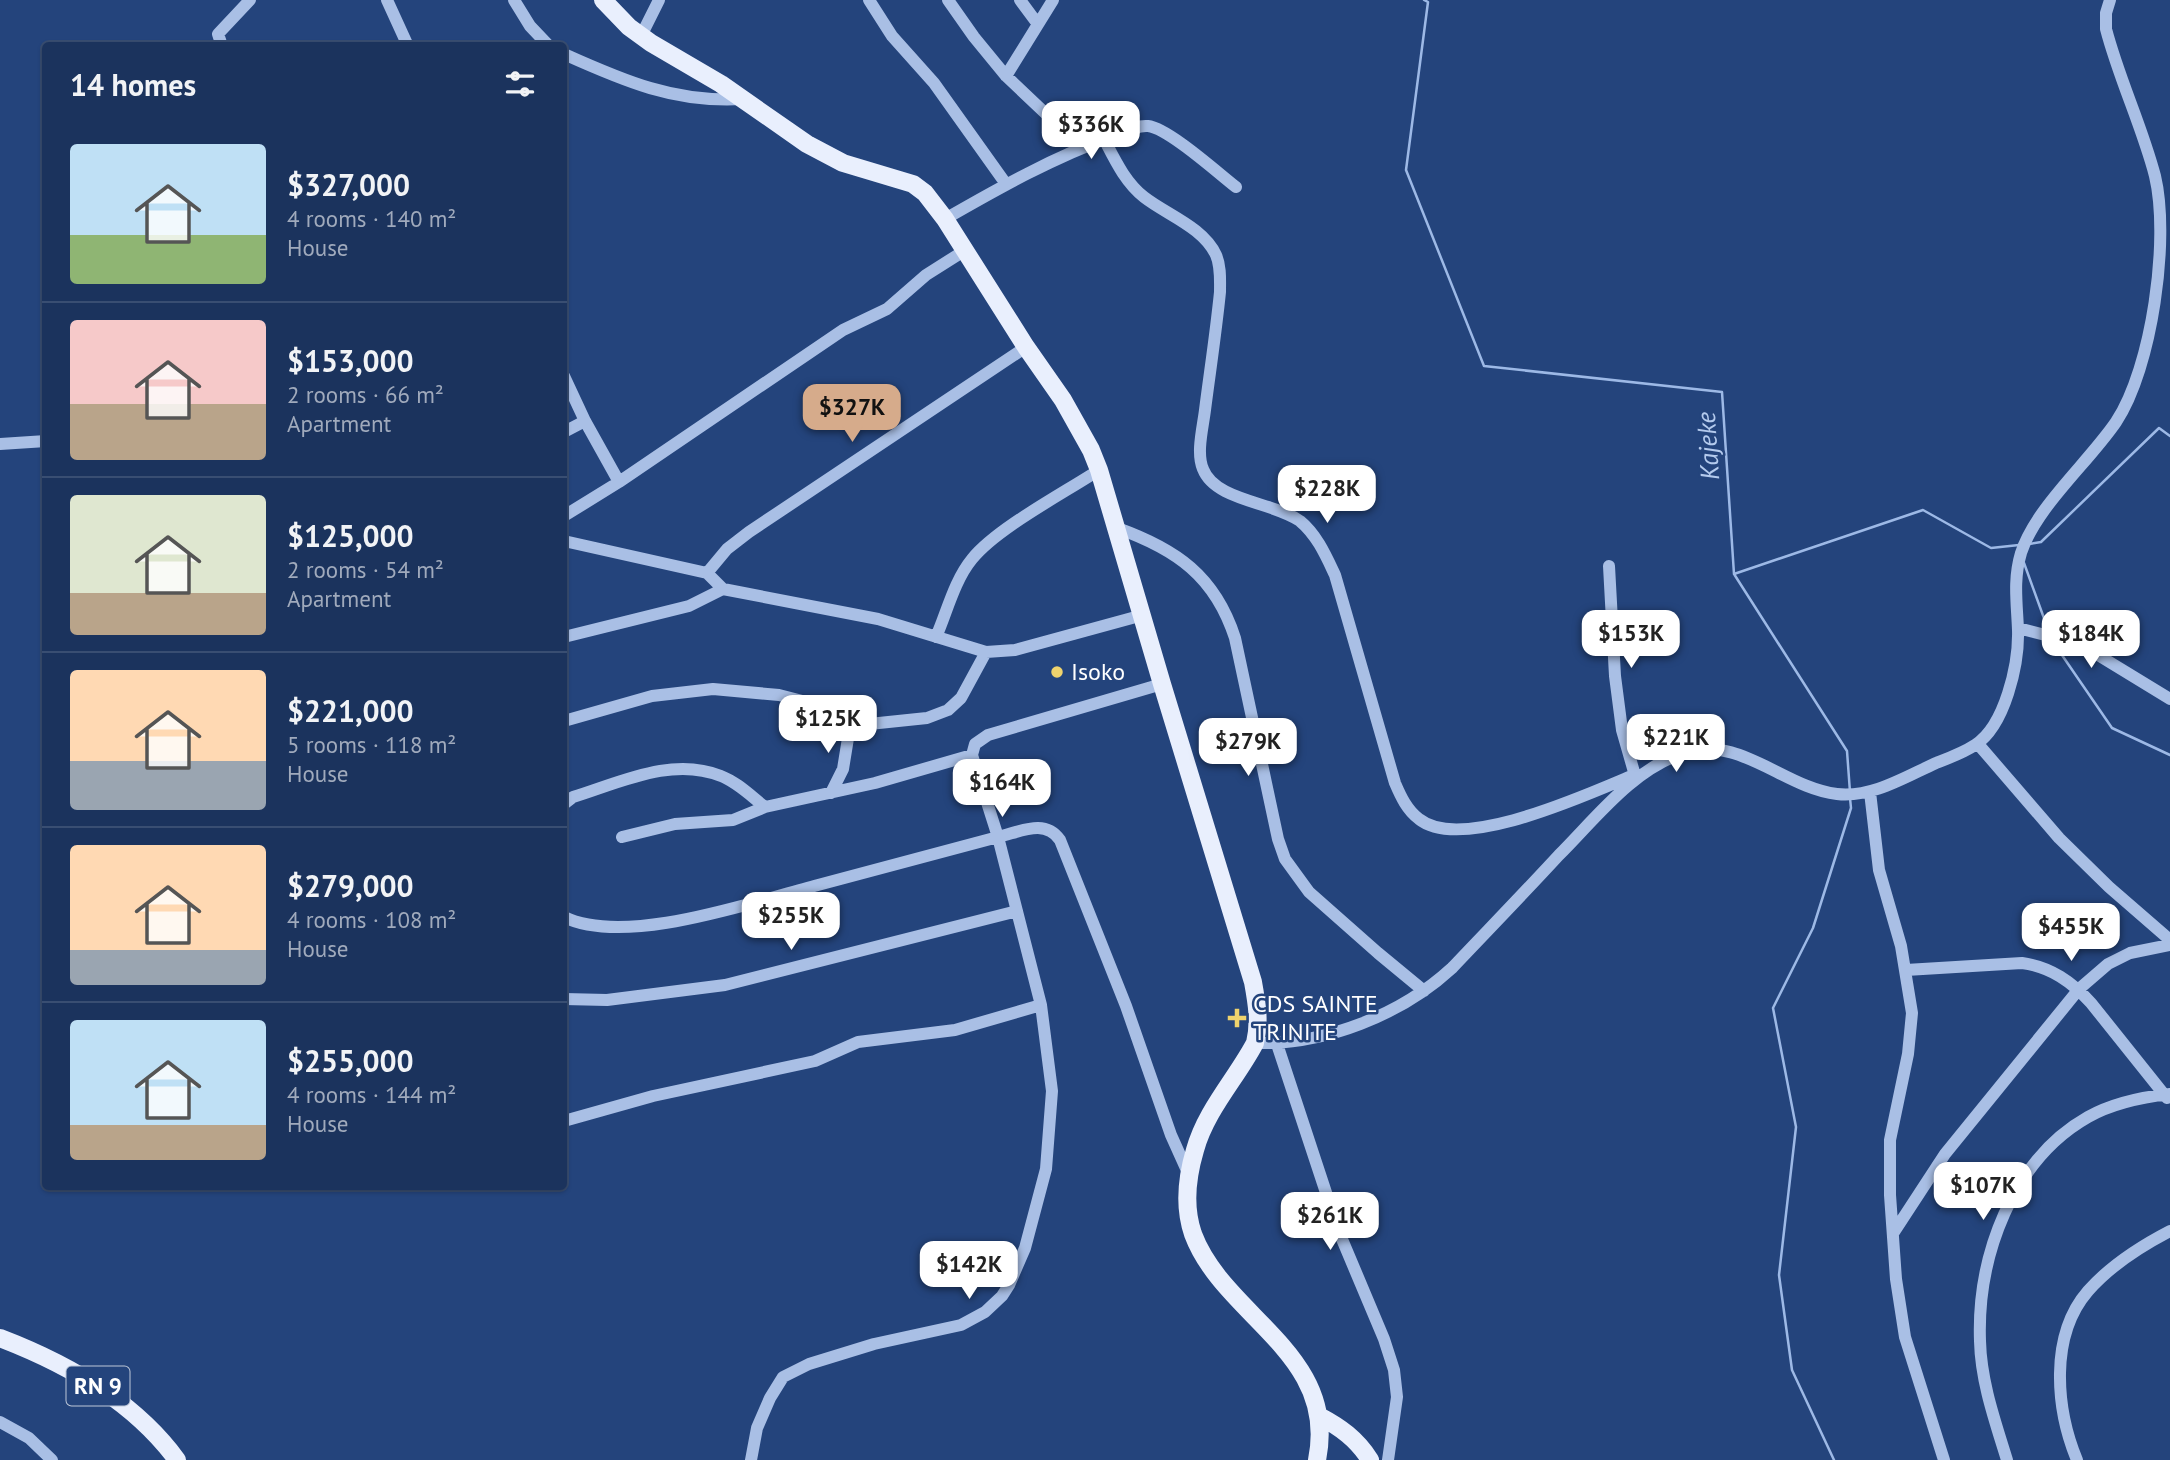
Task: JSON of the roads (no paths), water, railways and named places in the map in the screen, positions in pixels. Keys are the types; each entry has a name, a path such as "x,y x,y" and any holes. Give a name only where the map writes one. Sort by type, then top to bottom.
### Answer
{"main road":[{"path":"603,0 640,36 742,99 825,155 913,184 925,193 945,219 1063,400 1091,450 1117,528 1253,982 1258,1009 1255,1043 1202,1129 1189,1175 1188,1210 1194,1234 1206,1259 1226,1285 1292,1357 1311,1393 1319,1416 1317,1460"},
{"name":"RN 9","path":"0,1338 63,1366 120,1402 165,1443 177,1460"},
{"path":"1319,1416 1345,1431 1370,1460"}],"street":[{"path":"221,42 218,34 250,0"},
{"path":"387,0 406,42"},
{"path":"514,0 543,42"},
{"path":"640,36 659,0"},
{"path":"869,0 892,36 934,83 1006,184"},
{"path":"948,0 1006,76 1081,147"},
{"path":"1020,0 1037,23"},
{"path":"1006,76 1053,0"},
{"path":"1104,139 1129,182 1144,197 1205,239 1216,255 1220,292 1203,433 1202,468 1209,481 1223,491 1284,512 1301,522 1313,535 1335,575 1395,783 1405,805 1420,820 1437,829 1478,829 1526,816 1635,777 1685,752 1706,749 1752,759 1820,791 1838,794 1870,792 1978,744 1988,731 2004,702 2014,665 2018,628 2015,576 2029,534 2117,420 2138,376 2151,322 2161,228 2160,203 2148,155 2106,29 2106,13 2110,0"},
{"path":"567,55 668,94 692,99 742,99"},
{"path":"945,219 1006,184 1081,147 1148,126 1160,130 1236,187"},
{"path":"567,514 619,482 843,330 887,309 926,275 964,251"},
{"path":"707,573 727,549 749,532 1026,347"},
{"path":"567,383 585,422 619,482"},
{"path":"567,431 585,422"},
{"path":"0,444 42,441"},
{"path":"936,637 959,581 971,560 988,543 1099,470"},
{"path":"1117,528 1143,537 1174,554 1201,576 1217,596 1228,616 1235,638 1278,839 1285,859 1309,892 1424,991"},
{"path":"567,542 707,573 723,589 840,610 913,628 986,652 1015,650 1143,615"},
{"path":"1609,566 1615,676 1622,730 1635,777"},
{"path":"567,637 689,606 723,589"},
{"path":"2018,628 2057,638 2098,655 2170,699"},
{"path":"567,720 652,696 713,690 779,695 835,715 850,726 927,718 948,710 961,698 986,652"},
{"path":"751,1460 757,1428 783,1377 809,1364 874,1344 961,1325 985,1312 1009,1285 1026,1248 1046,1169 1052,1091 1041,1006 998,837 972,755 975,744 988,735 1162,684"},
{"path":"831,793 843,769 850,726"},
{"path":"1978,744 2059,838 2170,943"},
{"path":"622,838 675,824 733,820 765,807 896,777 972,755"},
{"path":"567,802 573,797 652,772 677,768 699,769 723,776 765,807"},
{"path":"1255,1043 1277,1044 1349,1027 1424,991 1452,968 1635,777"},
{"path":"1870,792 1879,870 1906,970 1912,1022 1890,1140 1889,1176 1896,1279 1905,1337 1944,1460"},
{"path":"567,918 596,926 630,926 691,918 998,837 1046,827 1054,831 1060,840 1126,1006 1171,1136 1189,1175"},
{"path":"567,999 607,1000 724,985 1017,911"},
{"path":"1894,1232 1952,1144 2079,989 2108,964 2130,954 2170,943"},
{"path":"1906,970 2022,963 2053,971 2079,989 2168,1097"},
{"path":"567,1120 662,1094 816,1061 858,1041 955,1030 1041,1006"},
{"path":"1277,1044 1339,1232 1384,1339 1394,1370 1396,1397 1388,1460"},
{"path":"2007,1460 1984,1375 1980,1308 1985,1270 2007,1210 2041,1156 2064,1133 2090,1116 2117,1105 2168,1097"},
{"path":"2077,1460 2068,1440 2061,1383 2064,1341 2072,1315 2087,1292 2106,1274 2135,1251 2170,1231"},
{"path":"0,1422 29,1438 52,1460"}],"waterway":[{"name":"Kajeke","path":"1424,0 1428,2 1406,170 1484,366 1722,392 1734,574 1923,510 1991,548 2019,545"},
{"name":"Kajeke","path":"2029,544 2041,542 2159,428 2170,436"},
{"path":"2024,563 2049,632"},
{"path":"1734,574 1847,751 1850,792"},
{"path":"2053,642 2112,728 2170,755"},
{"path":"1834,1460 1792,1370 1779,1275 1796,1127 1773,1008 1813,928 1851,808 1850,798"}],"place":[{"name":"Isoko","path":"1057,672"},
{"name":"CDS SAINTE TRINITE","path":"1237,1018"}]}
